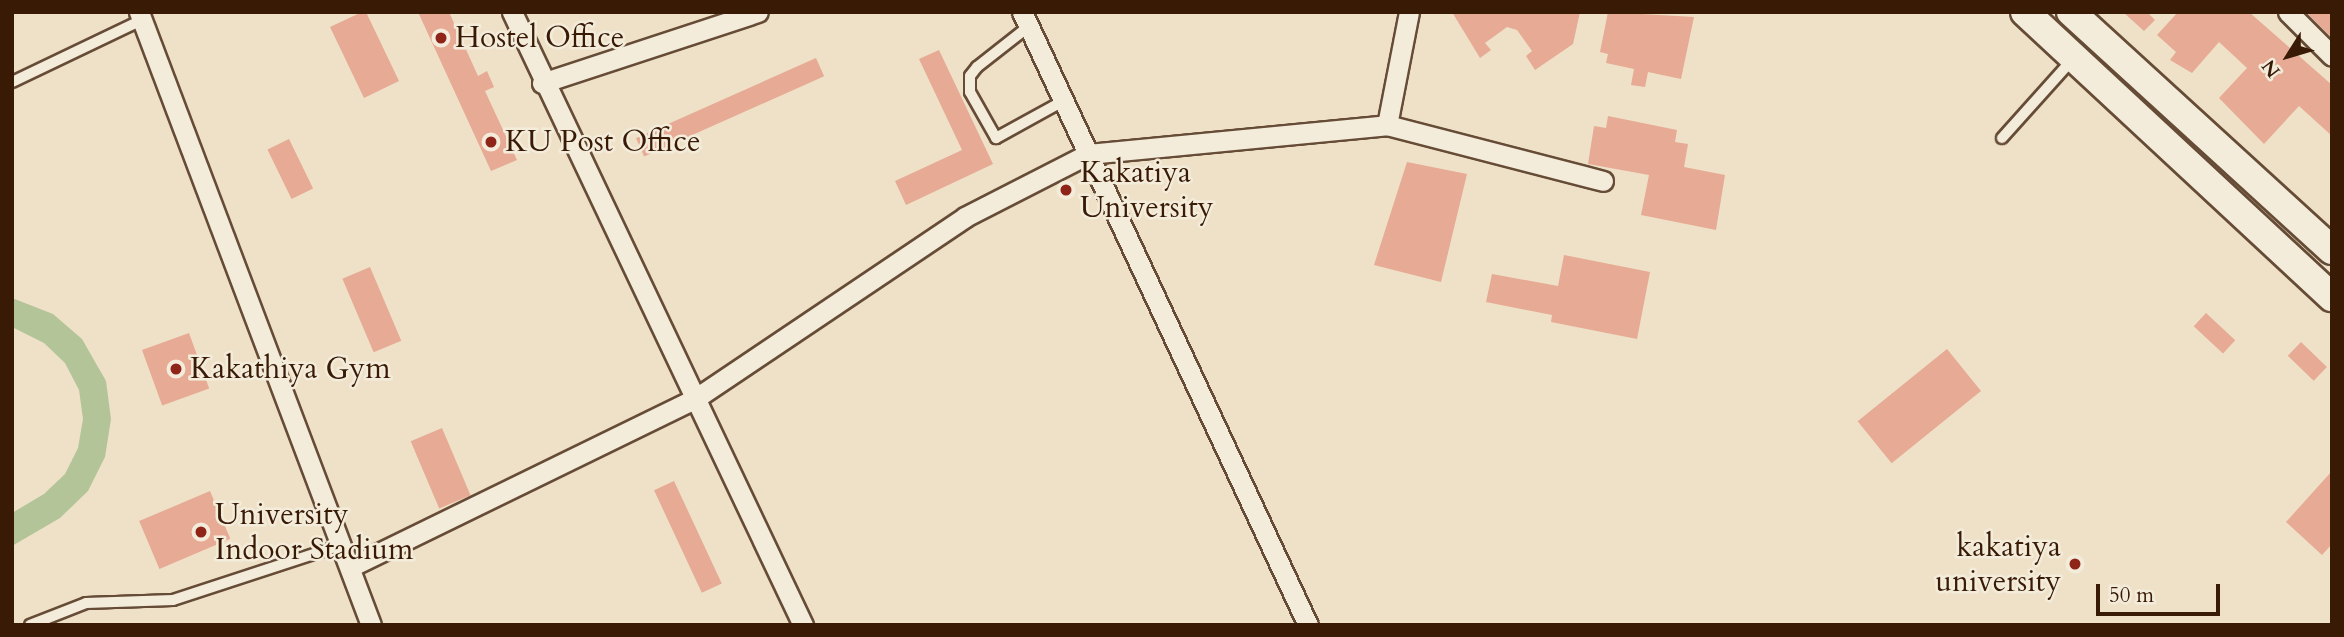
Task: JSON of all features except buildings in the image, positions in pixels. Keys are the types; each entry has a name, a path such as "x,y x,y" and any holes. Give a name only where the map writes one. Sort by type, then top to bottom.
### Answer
{"main road":[{"path":"2025,12 2332,297"},
{"path":"2071,12 2332,250"}],"street":[{"path":"512,12 542,83 803,625"},
{"path":"542,83 758,12"},
{"path":"1387,125 1409,12"},
{"path":"2288,12 2332,56"},
{"path":"146,15 372,625"},
{"path":"1025,20 1307,625"},
{"path":"350,567 696,398 965,218 1088,154 1387,125 1603,181"}],"lane":[{"path":"12,82 146,15"},
{"path":"1025,20 976,67 970,76 970,92 996,138 1063,101"},
{"path":"2002,138 2073,59"},
{"path":"30,625 86,604 173,600 341,545"}],"green space":[{"path":"12,298 53,314 82,339 106,381 111,419 105,457 88,491 60,518 12,546 12,513 44,494 65,474 78,448 83,419 79,390 65,363 44,343 12,327"}],"place":[{"name":"Hostel Office","path":"441,38"},
{"name":"KU Post Office","path":"491,142"},
{"name":"Kakatiya University","path":"1066,190"},
{"name":"Kakathiya Gym","path":"176,369"},
{"name":"University Indoor Stadium","path":"201,532"},
{"name":"kakatiya university","path":"2075,564"}]}
